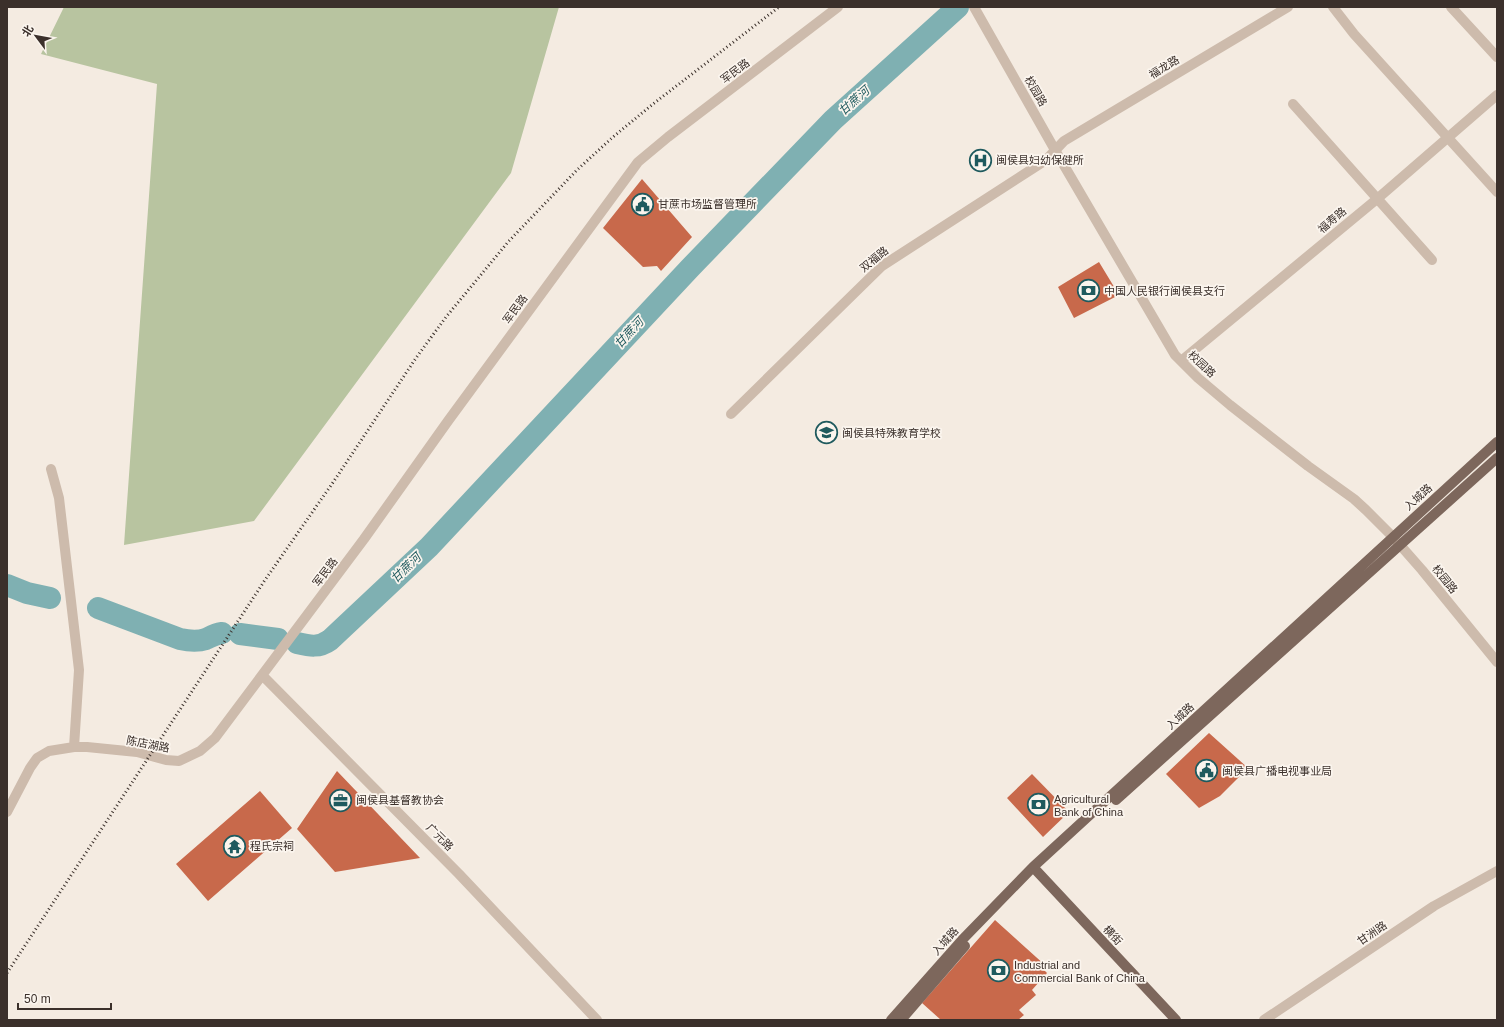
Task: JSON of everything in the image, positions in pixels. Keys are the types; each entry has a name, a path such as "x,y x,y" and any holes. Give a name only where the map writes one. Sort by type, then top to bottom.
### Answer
{"main road":[{"name":"入城路","path":"891,1020 972,929 1396,541 1497,442"},
{"name":"入城路","path":"1396,541 1497,458"},
{"name":"入城路","path":"901,1020 1035,870"},
{"name":"横街","path":"1035,870 1176,1020"}],"street":[{"name":"军民路","path":"263,676 638,162 668,137 838,7"},
{"name":"福龙路","path":"1055,150 1064,141 1288,7"},
{"path":"1333,7 1354,34 1497,192"},
{"path":"1451,7 1497,57"},
{"name":"校园路","path":"976,10 1170,348 1181,361 1249,420 1354,499 1396,541 1497,662"},
{"name":"福寿路","path":"1181,361 1377,199 1497,95"},
{"path":"1293,104 1432,260"},
{"name":"双福路","path":"731,414 882,266 1046,160 1055,150"},
{"path":"51,469 59,498 79,670 74,747"},
{"name":"陈店湖路","path":"7,812 26,774 34,762 43,754 55,750 74,747 137,752 173,761 184,759 200,751 215,738 263,676"},
{"name":"广元路","path":"263,676 459,874 597,1020"},
{"name":"甘洲路","path":"1264,1020 1434,906 1497,871"}],"green space":[{"path":"64,7 559,7 511,173 254,521 124,545 157,84 41,54"}],"building":[{"name":"甘蔗市场监督管理所","path":"642,179 692,237 661,271 657,266 643,267 603,228"},
{"name":"中国人民银行闽侯县支行","path":"1099,262 1119,295 1074,318 1058,287"},
{"name":"闽侯县广播电视事业局","path":"1209,733 1248,768 1220,796 1199,808 1166,774"},
{"name":"闽侯县基督教协会","path":"337,771 420,858 335,872 297,829"},
{"name":"Agricultural Bank of China","path":"1032,774 1069,812 1043,837 1007,798"},
{"name":"程氏宗祠","path":"260,791 292,828 208,901 176,864"},
{"name":"Industrial and Commercial Bank of China","path":"995,920 1046,966 1043,969 1047,973 1032,990 1036,995 1019,1010 1024,1015 1018,1020 941,1020 922,1003"}],"waterway":[{"name":"甘蔗河","path":"297,643 314,646 326,643 429,547 690,268 833,120 958,7"},
{"name":"甘蔗河","path":"7,585 27,593 50,598"},
{"name":"甘蔗河","path":"98,608 183,640 199,641 222,633"},
{"name":"甘蔗河","path":"240,634 278,639"}],"railway":[{"path":"7,973 265,580 334,481 416,358 446,317 508,242 577,170 613,137 653,104 779,7"}],"place":[{"name":"闽侯县妇幼保健所","path":"981,160"},
{"name":"甘蔗市场监督管理所","path":"643,204"},
{"name":"中国人民银行闽侯县支行","path":"1088,291"},
{"name":"闽侯县特殊教育学校","path":"826,433"},
{"name":"闽侯县广播电视事业局","path":"1207,771"},
{"name":"闽侯县基督教协会","path":"341,800"},
{"name":"Agricultural Bank of China","path":"1038,805"},
{"name":"程氏宗祠","path":"234,846"},
{"name":"Industrial and Commercial Bank of China","path":"998,971"}]}
